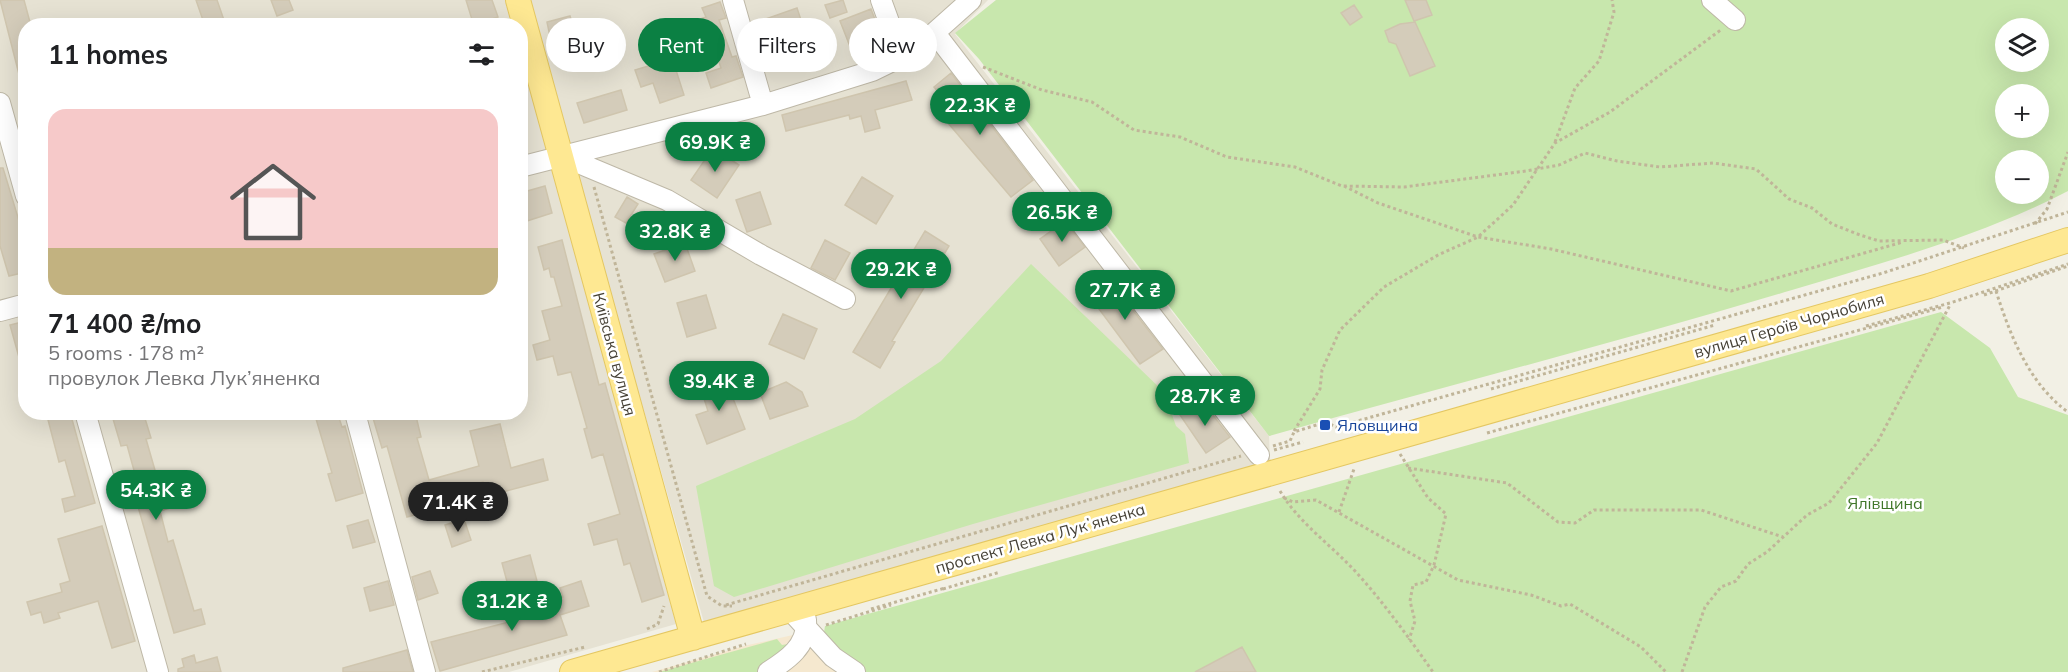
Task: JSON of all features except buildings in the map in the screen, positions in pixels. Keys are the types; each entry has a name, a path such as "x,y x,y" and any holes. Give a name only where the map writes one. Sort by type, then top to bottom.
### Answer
{"main road":[{"name":"Київська вулиця","path":"518,0 523,18"},
{"name":"Київська вулиця","path":"528,36 693,638"},
{"name":"вулиця Героїв Чорнобиля","path":"1508,404 1929,286 2068,240"},
{"name":"проспект Левка Лукʼяненка","path":"572,672 617,667 693,638 801,616 1050,534 1508,404"}],"street":[{"path":"734,0 763,105"},
{"path":"881,0 888,18"},
{"path":"937,31 971,0"},
{"path":"1712,0 1735,20"},
{"path":"937,36 1258,453"},
{"path":"528,165 763,105 869,72"},
{"path":"0,103 18,167"},
{"path":"561,156 588,165 667,200 761,255 844,299"},
{"path":"0,311 18,306"},
{"path":"87,420 158,672"},
{"path":"357,420 425,672"},
{"path":"768,672 781,667 805,638 801,616"},
{"path":"801,616 832,657 855,672"}],"path":[{"path":"722,606 1258,453 1290,441 1320,389 1322,370 1340,330 1384,287 1438,255 1478,237 1513,205 1555,143 1575,88 1599,61 1614,12 1612,0"},
{"path":"1555,143 1610,112 1735,20"},
{"path":"953,56 1042,90 1092,102 1134,130 1180,137 1227,157 1294,167 1378,203 1478,237 1551,249 1731,291 1908,241"},
{"path":"1342,186 1404,187 1537,169 1559,165 1585,153 1617,161 1660,167 1713,163 1756,169 1789,199 1812,208 1832,224 1879,241 1943,240 1964,248"},
{"path":"2034,226 2047,209 2068,153"},
{"path":"588,165 707,596 722,606 737,606"},
{"path":"1294,432 1326,422 1336,427 1372,417 1964,248 2068,213"},
{"path":"2068,264 1996,289 2009,329 2039,385 2068,412"},
{"path":"1682,672 1705,607 1721,587 1736,581 1748,564 1767,552 1807,515 1829,503 1877,443 1950,303"},
{"path":"1399,453 1428,498 1446,514 1434,565 1426,582 1413,585 1410,601 1415,621 1409,640"},
{"path":"1339,512 1355,465"},
{"path":"1408,468 1507,483 1558,522 1575,523 1594,510 1701,510 1783,537"},
{"path":"1276,486 1296,517 1323,538 1356,572 1432,672"},
{"path":"1284,498 1293,502 1316,500 1458,580 1531,595 1562,606 1570,604 1641,647 1666,672"},
{"path":"643,631 658,624 661,611 668,602"},
{"path":"482,672 591,645"}],"shaded area":[{"path":"0,0 505,0 510,18 18,18 18,420 528,420 528,83 676,624 509,672 0,672"},
{"path":"527,0 988,0 955,34 1269,436 1270,461 705,626 547,72 626,72 626,18 546,18 546,67"},
{"path":"793,635 846,672 652,672 748,645"}],"green space":[{"path":"996,0 2068,0 2068,191 2049,200 2049,150 1995,150 1995,204 2041,204 1967,235 1792,290 1269,436 979,59 955,33"},
{"path":"1031,264 1164,392 1176,426 1185,434 1189,463 973,524 734,597 714,586 696,486 855,419 941,361"},
{"name":"Ялівщина","path":"1941,312 1990,348 2018,397 2068,415 2068,672 863,672 822,644 825,626"},
{"path":"777,639 782,645 788,644 786,649 757,672 659,672"}],"place":[{"name":"Яловщина","path":"1325,425"}]}
